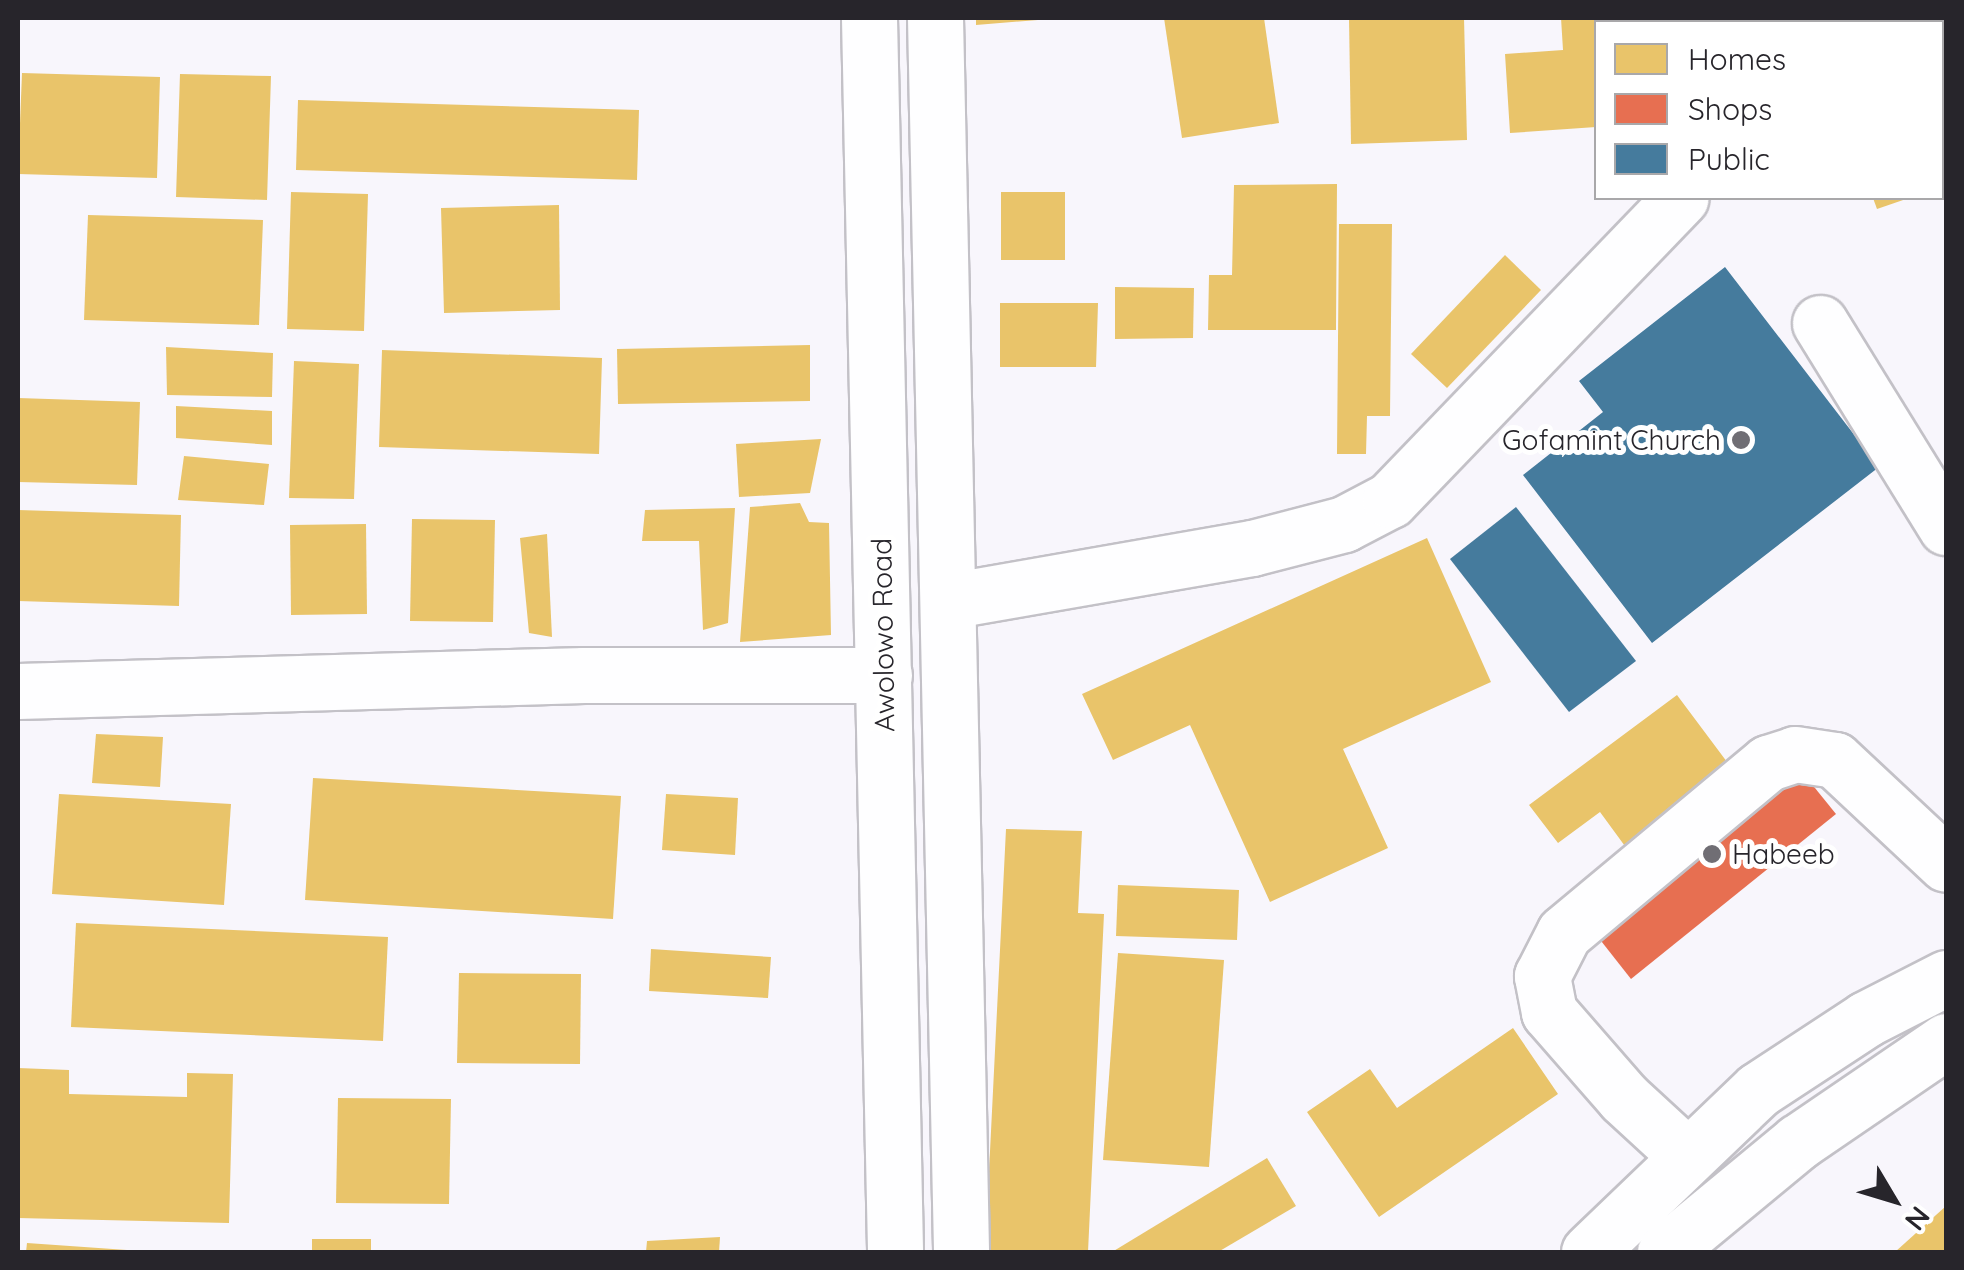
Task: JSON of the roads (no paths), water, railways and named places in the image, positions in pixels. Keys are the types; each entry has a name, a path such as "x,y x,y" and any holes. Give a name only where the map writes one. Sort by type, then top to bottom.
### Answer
{"main road":[{"name":"Awolowo Road","path":"869,18 896,1252"},
{"path":"935,18 962,1252"},
{"path":"948,601 1252,548 1344,524 1390,500 1680,200"},
{"path":"1820,323 1946,527"},
{"path":"18,691 584,674 884,676"},
{"path":"1687,1156 1624,1098 1549,1012 1542,976 1564,932 1768,763 1795,754 1835,760 1946,864"},
{"path":"1589,1252 1758,1090 1866,1019 1946,978"},
{"path":"1665,1252 1798,1142 1946,1041"}],"place":[{"name":"Gofamint Church","path":"1741,440"},
{"name":"Habeeb","path":"1712,854"}]}
